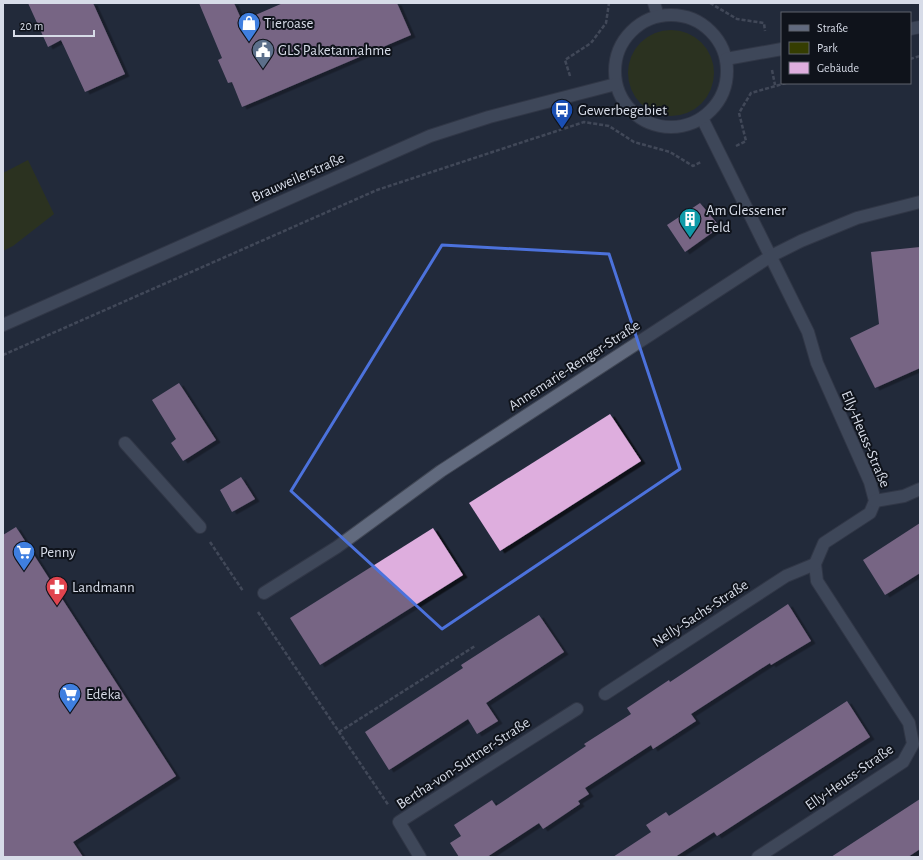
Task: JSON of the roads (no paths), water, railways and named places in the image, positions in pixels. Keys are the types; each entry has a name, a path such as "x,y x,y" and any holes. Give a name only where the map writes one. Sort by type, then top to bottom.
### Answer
{"street":[{"path":"654,3 658,16"},
{"path":"673,15 688,17 701,24 713,33 721,46 726,60 728,73 723,92 713,110 702,118 682,127 660,127 640,119 624,104 616,84 614,66 619,49 628,34 642,23 658,16 673,15"},
{"path":"726,60 781,49"},
{"name":"Brauweilerstraße","path":"3,326 430,136 489,117 616,84"},
{"name":"Elly-Heuss-Straße","path":"702,118 808,332 816,363 870,482 875,501 870,513 824,543 815,564 816,581 909,723 916,744 903,762 758,857"},
{"name":"Annemarie-Renger-Straße","path":"264,593 337,547 441,471 771,256 801,241 857,218 920,202"},
{"path":"125,443 200,527"},
{"path":"875,501 904,496 920,489"},
{"name":"Nelly-Sachs-Straße","path":"605,694 786,576 815,564"},
{"name":"Bertha-von-Suttner-Straße","path":"420,857 399,822 576,709"}],"place":[{"name":"Tieroase","path":"249,42"},
{"name":"GLS Paketannahme","path":"263,70"},
{"name":"Gewerbegebiet","path":"562,130"},
{"name":"Am Glessener Feld","path":"690,238"},
{"name":"Penny","path":"24,572"},
{"name":"Landmann","path":"57,606"},
{"name":"Edeka","path":"70,714"}]}
